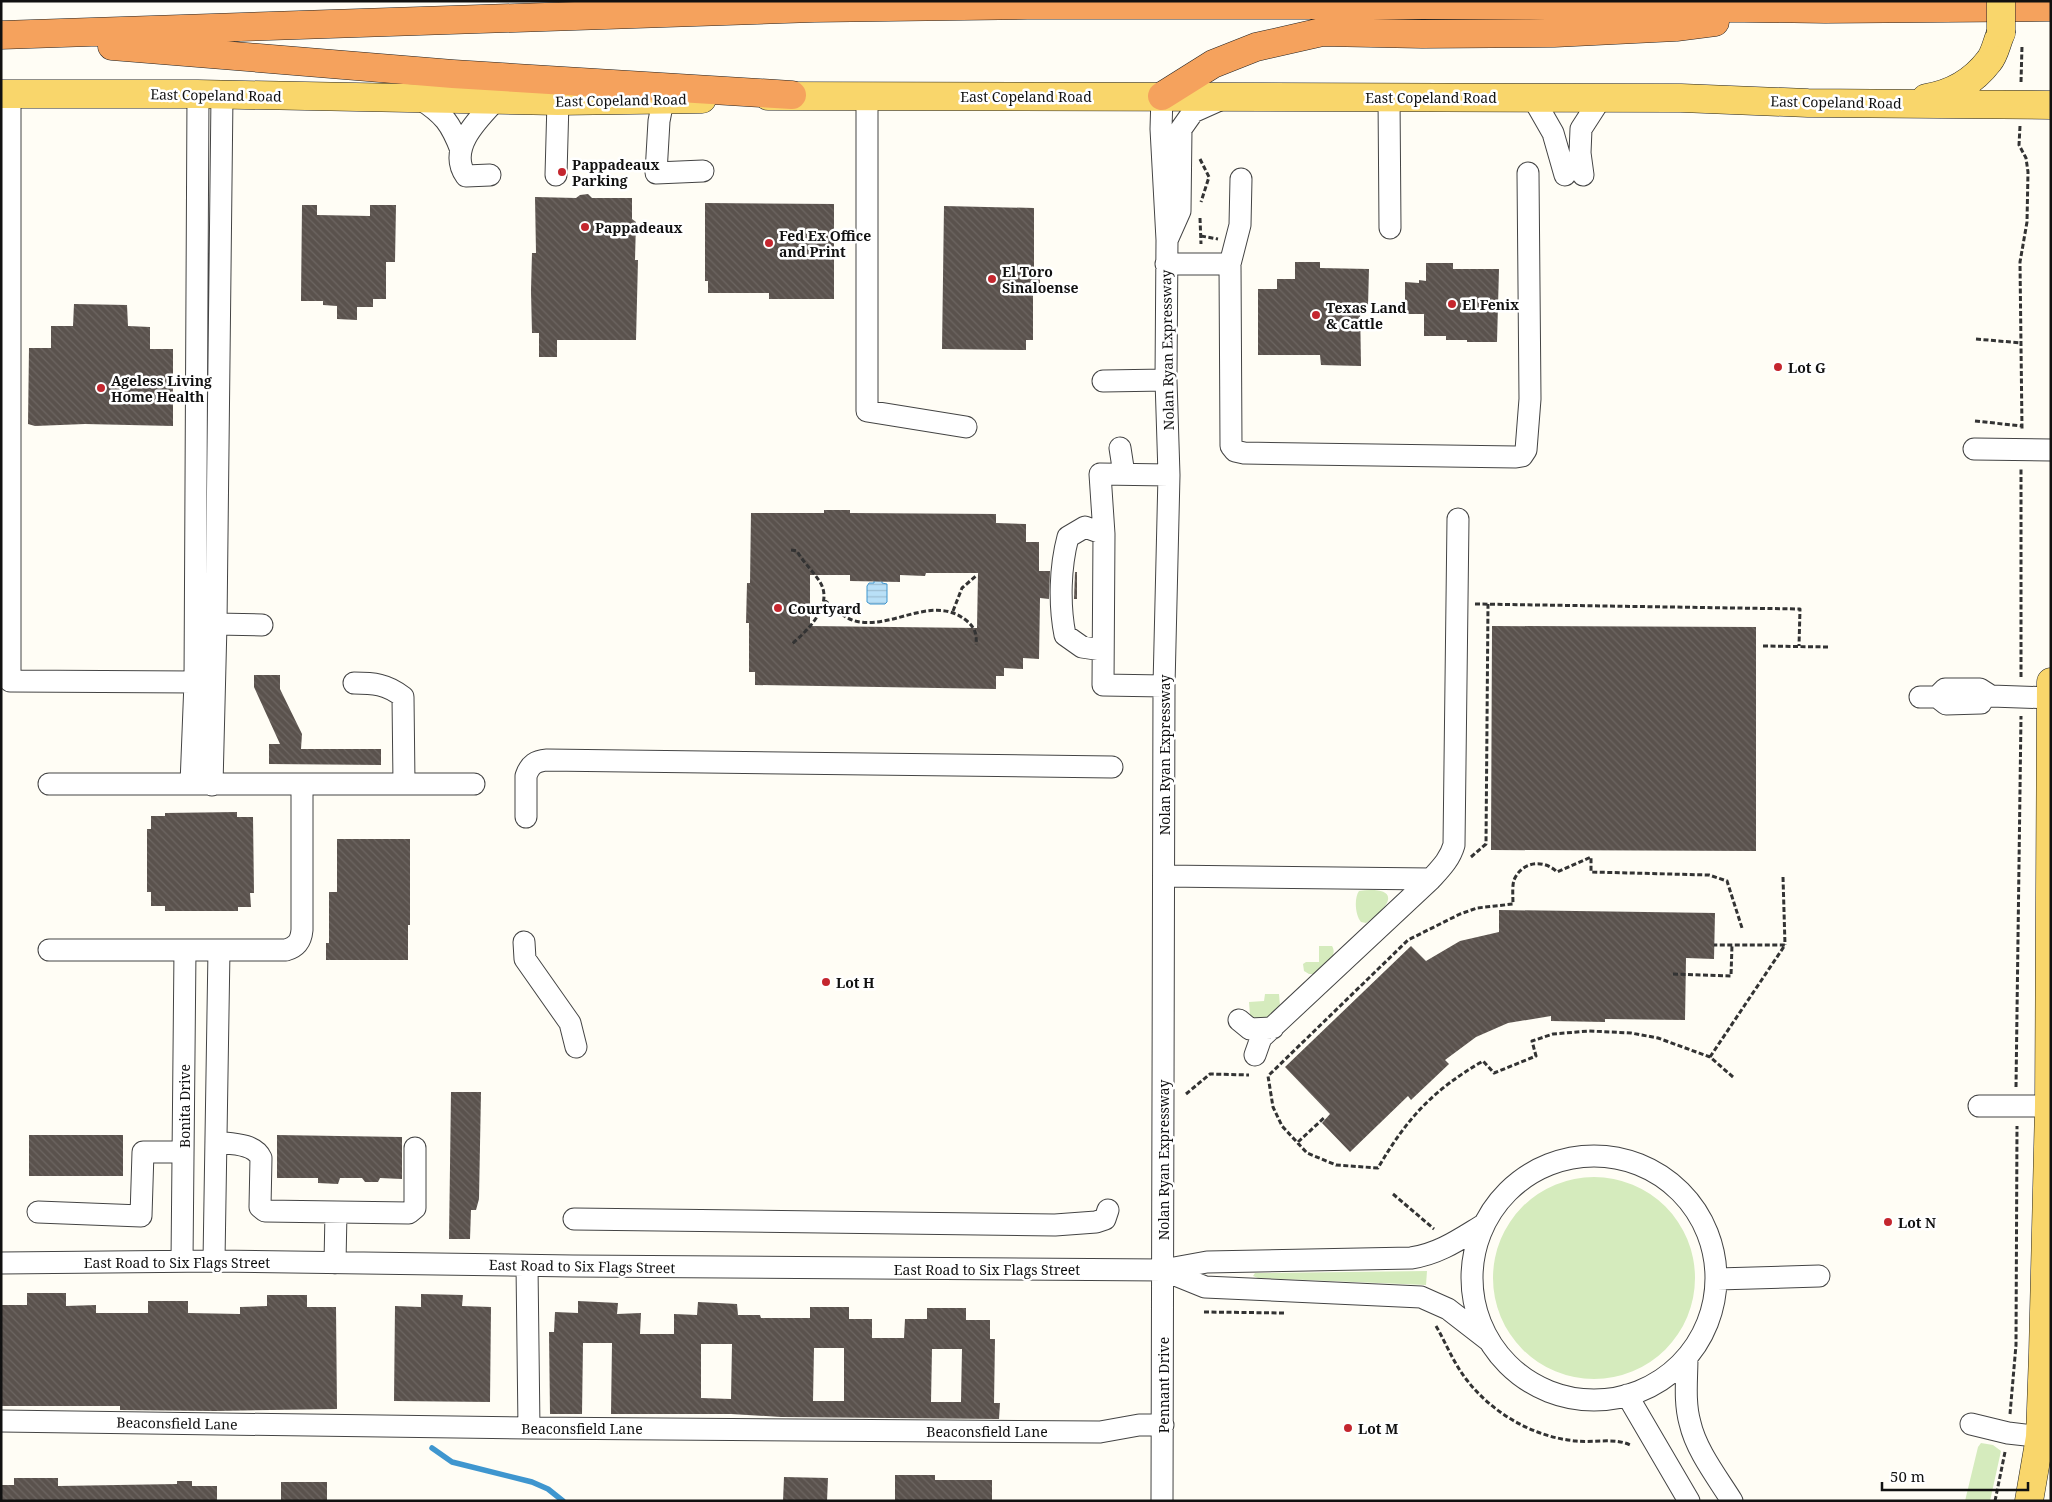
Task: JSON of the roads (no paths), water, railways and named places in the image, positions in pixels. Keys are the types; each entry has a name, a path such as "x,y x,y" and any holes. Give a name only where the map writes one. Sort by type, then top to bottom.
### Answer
{"highway":[{"path":"1,36 814,8 1026,5 1529,5 1826,9 2051,7"},
{"path":"1162,96 1213,64 1256,47 1322,32 1422,34 1563,32 1676,27 1826,9"},
{"path":"1,36 453,74 792,95"}],"main road":[{"path":"1898,103 1943,95 1966,83 1990,60 2001,32 2001,1"},
{"name":"East Copeland Road","path":"6,94 210,95 558,101 663,101 792,95 1681,98 1808,103 2051,105"},
{"path":"2029,1501 2045,1438 2050,1106 2051,682"}],"street":[{"path":"6,94 10,681 195,682"},
{"path":"191,784 195,682 198,270 210,95"},
{"path":"210,95 219,270 216,624 212,785"},
{"path":"868,95 865,170 867,411 966,427"},
{"name":"Nolan Ryan Expressway","path":"1162,96 1161,129 1167,240 1166,380 1169,474 1164,686 1163,1270"},
{"name":"Nolan Ryan Expressway","path":"1167,240 1180,211 1181,129 1193,112 1227,96"},
{"path":"1389,97 1390,228"},
{"path":"1533,98 1574,175 1580,153 1581,129 1601,98"},
{"path":"420,99 439,111 449,122 461,150"},
{"path":"490,175 466,176 460,167 461,150 471,128 496,100"},
{"path":"556,175 558,101"},
{"path":"663,101 659,121 656,172 704,171"},
{"path":"1241,179 1240,225 1230,264 1231,446 1235,451 1244,454 1522,456 1526,450 1530,399 1528,173"},
{"path":"1166,264 1230,264"},
{"path":"198,270 219,270"},
{"path":"1104,380 1166,380"},
{"path":"1120,448 1124,474"},
{"path":"1974,449 2051,450"},
{"path":"1164,686 1103,685 1102,650 1105,572 1100,474 1169,474"},
{"path":"1256,1069 1261,1038 1431,879 1451,856 1454,845 1458,519"},
{"path":"1102,650 1082,647 1065,635 1062,620 1062,557 1068,537 1085,527 1104,534"},
{"path":"216,624 262,624"},
{"path":"354,682 376,683 387,686 403,697 404,783"},
{"path":"1928,697 1946,704 1980,704 1991,696 2051,698"},
{"path":"526,817 528,770 532,764 547,760 1112,767"},
{"path":"49,784 474,784"},
{"path":"49,950 286,950 298,944 302,930 302,784"},
{"path":"1164,876 1431,879"},
{"path":"524,942 525,959 566,1015 573,1031 576,1047"},
{"name":"Bonita Drive","path":"182,1261 185,950"},
{"path":"214,1261 219,950"},
{"path":"1239,1020 1250,1029 1273,1028"},
{"path":"1979,1106 2050,1106"},
{"path":"216,1142 245,1146 258,1153 261,1158 262,1210 409,1213 415,1208 415,1148"},
{"path":"38,1212 141,1216 143,1152 183,1152"},
{"path":"1583,1156 1605,1156 1626,1160 1646,1167 1664,1177 1680,1190 1693,1204 1711,1240 1716,1259 1717,1279 1712,1312 1706,1329 1688,1357 1660,1381 1644,1389 1608,1399 1588,1400 1550,1392 1516,1372 1489,1341 1475,1305 1472,1285 1476,1244 1494,1207 1524,1177 1543,1167 1583,1156"},
{"path":"574,1219 1055,1225 1096,1222 1105,1219 1108,1210"},
{"path":"336,1212 336,1262"},
{"name":"East Road to Six Flags Street","path":"1,1263 214,1261 527,1266 1163,1270 1207,1262 1411,1258 1427,1256 1440,1251 1484,1225"},
{"path":"527,1266 529,1428"},
{"name":"East Road to Six Flags Street","path":"1163,1270 1205,1287 1421,1296 1448,1310 1489,1341"},
{"name":"Pennant Drive","path":"1162,1501 1163,1270"},
{"path":"1717,1279 1819,1276"},
{"path":"1688,1357 1687,1403 1689,1422 1695,1438 1732,1501"},
{"path":"1627,1395 1689,1501"},
{"name":"Beaconsfield Lane","path":"1,1421 529,1428 1100,1432 1136,1425 1163,1425"},
{"path":"1971,1424 2008,1433 2045,1438"}],"water":[{"path":"874,580 882,580 882,583 887,584 887,602 885,604 870,604 867,602 867,586 869,583 874,583"}],"waterway":[{"path":"432,1448 452,1462 532,1482 548,1489 563,1501"}],"place":[{"name":"Pappadeaux Parking","path":"562,172"},
{"name":"Pappadeaux","path":"585,227"},
{"name":"Fed Ex Office and Print","path":"769,243"},
{"name":"El Toro Sinaloense","path":"992,279"},
{"name":"El Fenix","path":"1452,304"},
{"name":"Texas Land & Cattle","path":"1316,315"},
{"name":"Lot G","path":"1778,367"},
{"name":"Ageless Living Home Health","path":"101,388"},
{"name":"Courtyard","path":"778,608"},
{"name":"Lot H","path":"826,982"},
{"name":"Lot N","path":"1888,1222"},
{"name":"Lot M","path":"1348,1428"}]}
